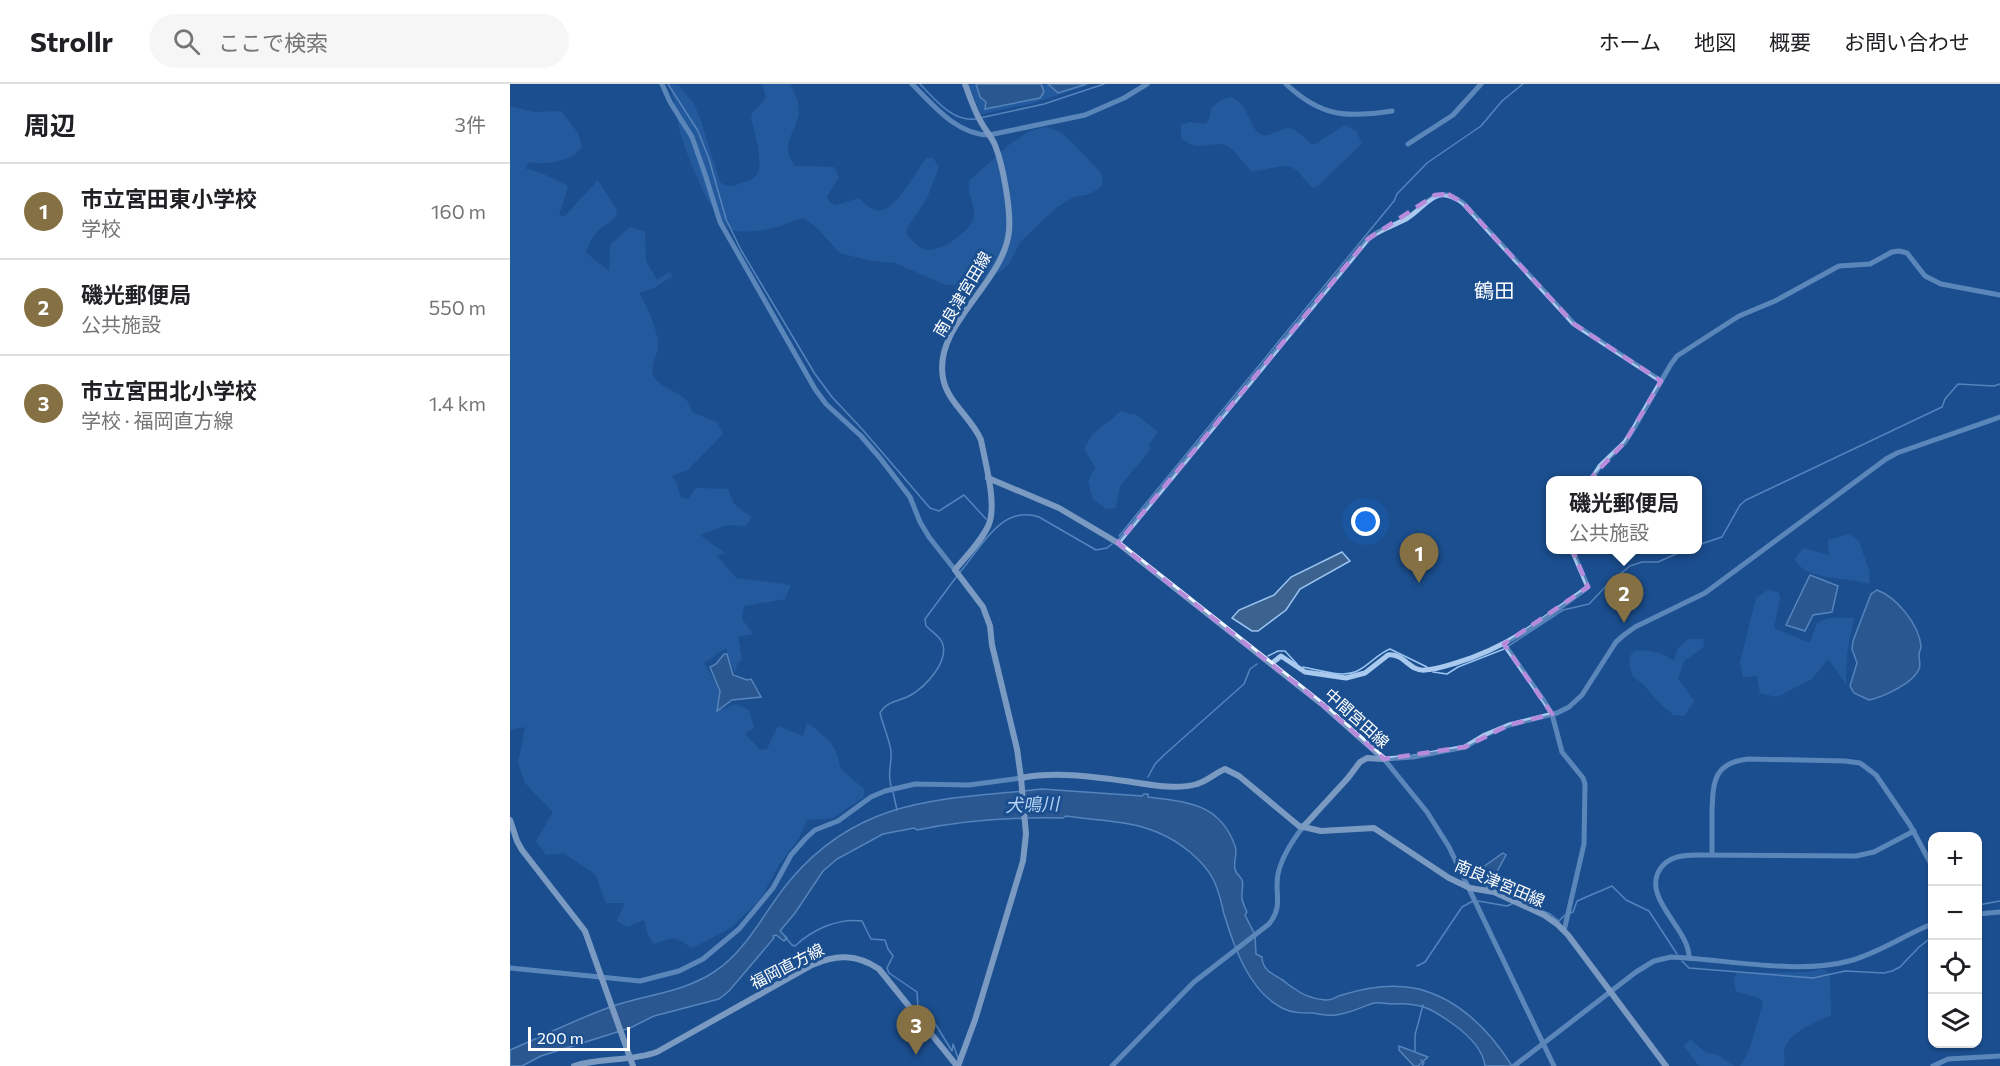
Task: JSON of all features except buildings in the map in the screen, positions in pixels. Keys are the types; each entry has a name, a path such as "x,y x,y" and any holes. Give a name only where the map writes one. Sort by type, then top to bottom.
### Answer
{"main road":[{"name":"南良津宮田線","path":"955,570 985,531 992,508 978,431 946,388 942,361 945,346 954,329 984,287 1001,258 1006,244 1009,213 996,148 981,122 965,84"},
{"name":"中間宮田線","path":"988,478 1059,508 1118,543 1336,716 1384,759"},
{"path":"955,570 974,594 987,616 1017,749 1026,831 1023,861 975,1020 958,1066"},
{"name":"中間宮田線","path":"1303,827 1360,762 1367,758 1384,759"},
{"path":"1021,780 1036,775 1064,775 1152,785 1190,786 1204,782 1225,769 1239,776 1293,822 1303,827"},
{"path":"510,820 522,850 585,931 632,1062 592,1060 574,1066"},
{"name":"南良津宮田線","path":"1303,827 1322,831 1374,828 1449,878 1470,888 1494,892 1544,915 1564,931 1666,1066"},
{"name":"福岡直方線","path":"632,1062 657,1052 818,962 847,956 867,962 879,969 958,1066"}],"street":[{"path":"662,84 670,102 692,137 720,222 815,388 826,404 870,444 910,497 929,537 955,570"},
{"path":"912,84 954,122 972,133 989,135 1075,118 1124,98 1147,84"},
{"path":"1286,84 1312,105 1348,115 1392,111"},
{"path":"1408,144 1453,115 1481,84"},
{"path":"1118,543 1368,239 1377,231 1406,219 1435,195 1448,194 1463,202 1568,318 1581,329 1661,381"},
{"path":"1594,476 1600,466 1625,442 1677,356 1739,316 1775,301 1839,266 1870,264 1892,252 1899,251 1907,254 1925,276 1941,284 2000,295"},
{"path":"1384,759 1413,757 1465,747 1509,724 1552,714 1569,707 1582,695 1609,652 1624,635 1635,627 1705,593 1886,459 1897,453 2000,417"},
{"path":"1271,664 1281,656 1305,672 1346,678 1365,673 1386,656 1392,654 1402,657 1417,669 1426,670 1462,661 1505,646 1588,587 1574,554"},
{"path":"1505,646 1552,714 1562,752 1583,778 1585,784 1584,844 1564,931"},
{"path":"1384,759 1427,812 1449,848 1554,1066"},
{"path":"1712,855 1714,781 1727,765 1739,760 1845,761 1860,763 1876,775 1914,831 1928,858"},
{"path":"510,968 640,981 679,971 703,959 738,929 773,888 791,855 806,838 815,830 838,821 871,797 909,784 969,785 1021,780"},
{"path":"1112,1066 1194,982 1267,925 1275,916 1278,908 1277,879 1281,862 1303,827"},
{"path":"1689,958 1686,943 1659,898 1656,888 1657,876 1668,861 1680,855 1856,856 1874,852 1914,831"},
{"path":"1982,914 2000,912"},
{"path":"1514,1066 1654,961 1671,957 1795,966 1837,964 1876,951 1928,926"},
{"path":"1933,1066 1948,1059 2000,1056"}],"highlighted area":[{"path":"1448,194 1463,203 1574,324 1661,381 1625,442 1593,476 1568,525 1568,539 1588,587 1504,644 1552,714 1509,725 1465,747 1384,759 1323,705 1118,543 1368,239 1435,195"}],"shaded area":[{"path":"670,84 678,85 693,102 720,182 725,186 751,180 758,172 758,149 751,118 753,112 766,98 763,84 790,84 797,100 799,113 789,142 788,153 795,166 834,167 839,177 827,197 830,203 836,205 859,198 874,210 890,207 904,191 922,163 927,158 933,158 939,167 927,198 906,230 919,246 929,250 947,244 969,227 974,212 969,181 1010,144 1030,131 1046,127 1060,132 1100,172 1103,179 1101,187 1090,194 1074,197 1057,207 1021,241 1008,265 1001,271 969,285 946,285 895,263 867,260 840,253 816,227 804,218 778,227 755,231 737,231 728,227 719,217 701,187 687,153"},
{"path":"968,84 1091,84 1034,103 981,114"},
{"path":"1230,97 1241,104 1253,127 1260,134 1268,135 1288,128 1300,134 1311,144 1315,144 1345,125 1356,131 1362,143 1318,186 1313,188 1291,167 1251,171 1228,146 1222,144 1194,145 1181,138 1181,125 1189,122 1205,124 1209,120 1212,107"},
{"path":"510,106 533,112 561,111 578,133 582,147 578,152 558,161 529,162 526,169 539,172 568,186 559,215 564,217 598,180 617,211 611,221 595,233 586,253 609,271 610,245 630,227 645,232 646,261 657,280 670,272 672,276 656,287 639,293 652,318 658,339 653,374 661,385 685,399 692,412 718,423 723,434 688,470 671,476 676,481 681,498 688,499 696,488 728,489 734,504 751,517 746,526 727,525 700,535 725,553 717,556 736,578 791,585 785,599 744,606 742,619 753,634 738,637 742,659 737,664 735,673 726,649 704,663 718,687 723,709 736,704 749,710 754,728 745,734 760,750 767,749 778,726 803,736 807,723 830,742 837,753 840,768 864,789 864,797 833,818 807,820 799,838 779,865 761,898 731,928 692,948 674,938 654,944 648,935 644,920 627,927 617,921 625,903 606,903 595,874 563,853 546,855 536,841 553,812 525,783 518,763 525,727 510,730"},
{"path":"1121,411 1135,414 1158,432 1148,446 1151,449 1120,486 1116,508 1106,509 1093,499 1088,482 1095,467 1084,449 1092,435"},
{"path":"1848,534 1861,546 1869,570 1869,584 1811,573 1794,560 1803,548 1829,555 1828,540"},
{"path":"1768,590 1778,592 1780,598 1774,628 1810,643 1817,623 1828,618 1854,618 1847,653 1846,684 1828,659 1812,679 1777,697 1760,693 1757,676 1743,677 1740,663 1756,598"},
{"path":"1689,639 1703,639 1704,647 1684,661 1678,678 1694,701 1684,716 1672,715 1633,677 1630,659 1635,650 1660,653 1674,661 1678,648"},
{"path":"1823,969 1830,976 1831,1015 1803,1029 1790,1039 1784,1051 1784,1066 1740,1066 1749,1051 1763,1003 1761,999 1736,991 1734,979 1737,973 1807,972"},
{"path":"1690,1039 1706,1053 1716,1054 1734,1066 1699,1066 1684,1046"}],"water":[{"path":"976,84 1041,84 1044,92 1040,98 985,109 986,102 980,97"},
{"path":"1048,84 1087,84 1058,93"},
{"path":"1342,552 1350,561 1300,589 1286,610 1258,631 1252,631 1232,618 1239,610 1274,595 1291,577"},
{"path":"1810,575 1838,586 1832,612 1813,615 1805,631 1786,625"},
{"path":"1877,590 1899,605 1911,620 1921,646 1920,666 1916,674 1905,684 1890,693 1869,700 1854,693 1850,686 1857,663 1852,649 1871,594"},
{"path":"724,654 727,654 733,675 747,680 751,679 761,697 732,700 717,711 720,691 710,667 716,664"},
{"name":"犬鳴川","path":"1042,789 1142,796 1148,794 1148,797 1189,803 1211,813 1229,832 1235,846 1235,866 1243,882 1242,899 1247,912 1245,915 1255,935 1256,954 1262,957 1268,971 1299,992 1321,999 1330,1000 1361,990 1390,986 1409,987 1434,994 1461,1009 1484,1029 1512,1066 1485,1066 1478,1048 1464,1032 1438,1014 1417,1005 1374,1003 1332,1015 1289,1011 1282,1008 1260,991 1244,967 1215,883 1209,872 1190,852 1167,837 1148,829 1125,823 1066,816 1063,818 971,822 883,834 837,859 823,871 780,931 787,938 784,941 776,935 773,936 774,938 729,991 719,999 654,1016 630,1028 541,1056 522,1066 510,1066 510,1050 605,1009 692,984 714,972 726,963 747,940 792,878 819,851 847,831 876,817 938,800"},
{"path":"1503,853 1506,855 1488,888 1480,882 1482,878 1480,876 1477,879 1472,875"},
{"path":"1399,1046 1428,1057 1418,1066 1414,1066 1399,1050"}],"waterway":[{"path":"668,84 698,131 709,159 726,219 741,250 815,374 832,397 930,508 939,511 964,495 986,519"},
{"path":"920,84 952,113 959,117 976,119"},
{"path":"980,118 1044,104 1104,84"},
{"path":"1119,536 1394,201 1397,194 1427,163 1481,126 1502,101 1523,84"},
{"path":"1702,544 1722,537 1740,505 1746,500 1942,407 1945,399 1958,384 1994,386 2000,384"},
{"path":"960,572 993,531 1003,522 1014,517 1026,515 1039,517 1096,550 1107,548 1112,544"},
{"path":"1507,647 1563,610 1589,604 1630,566 1642,562 1658,562 1676,554"},
{"path":"891,786 889,777 891,751 880,713 890,704 917,691 940,665 944,649 942,642 926,626 925,619 957,576"},
{"path":"1303,667 1332,673 1353,673 1390,649 1427,667"},
{"path":"1433,672 1447,674 1458,667 1504,649"},
{"path":"1268,656 1278,651 1285,651 1297,664"},
{"path":"1148,777 1155,764 1164,755 1244,684 1250,669 1257,664"},
{"path":"893,792 897,810"},
{"path":"1570,913 1573,912 1577,901 1612,886 1626,900 1649,911 1677,954"},
{"path":"1417,966 1425,962 1462,907 1473,901"},
{"path":"1478,901 1507,906 1514,903"},
{"path":"1518,901 1550,914 1559,921 1565,915"},
{"path":"1982,904 2000,901"},
{"path":"785,937 795,946 810,934 826,926 844,921 862,921 871,939 885,940 893,956 887,968 889,973 917,992 918,1008 936,1025 952,1051 953,1044 958,1058"},
{"path":"1682,961 1689,968 1813,978 1845,971 1884,973 1900,967 1928,940"},
{"path":"1415,1052 1415,1035 1423,1005"},
{"path":"1421,1060 1424,1063 1422,1066"}],"place":[{"name":"市立宮田東小学校","path":"1419,583"},
{"name":"磯光郵便局","path":"1624,623"},
{"name":"市立宮田北小学校","path":"916,1055"}],"district":[{"name":"鶴田","path":"1494,291"}]}
